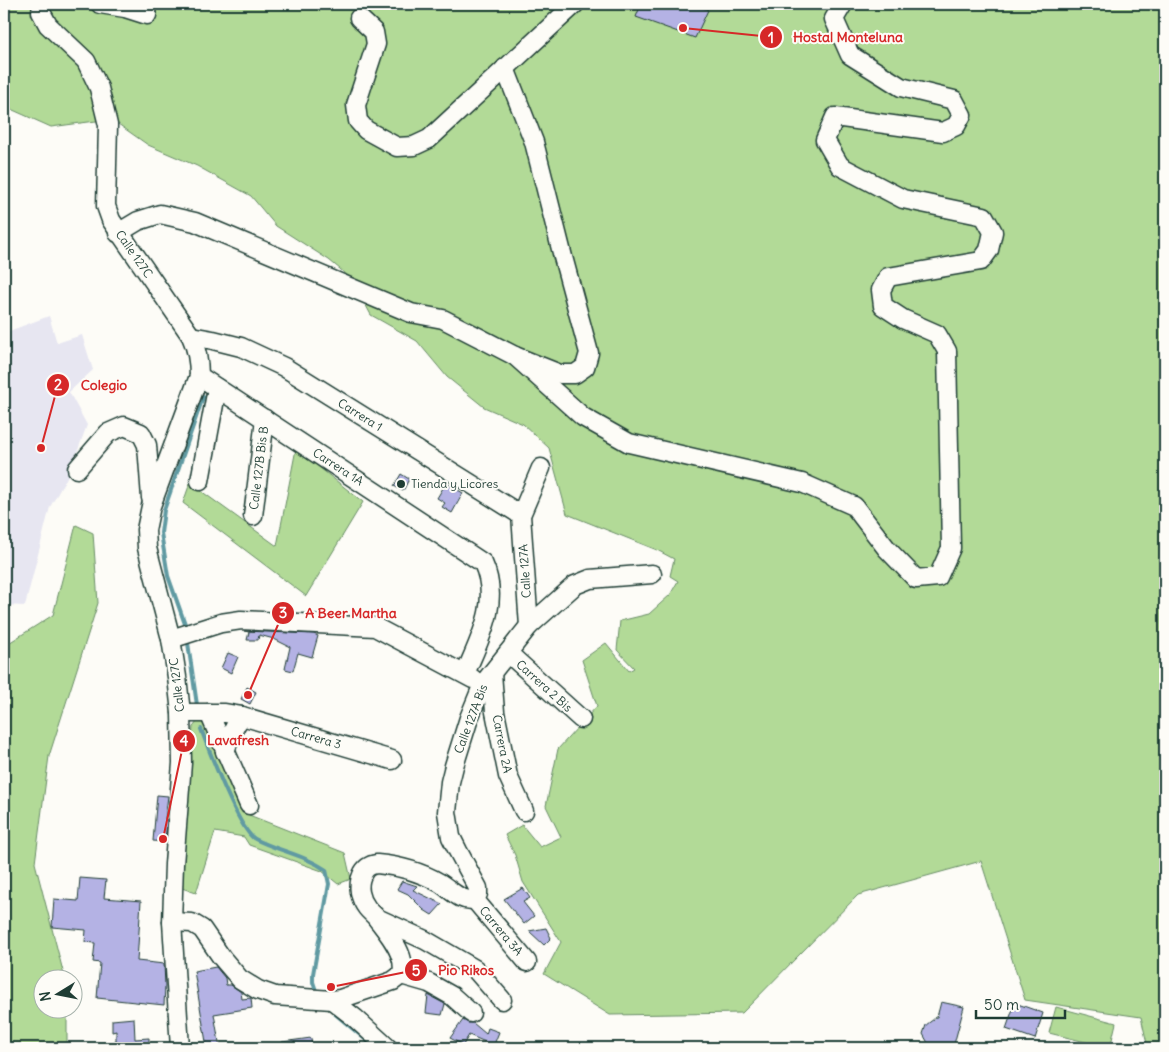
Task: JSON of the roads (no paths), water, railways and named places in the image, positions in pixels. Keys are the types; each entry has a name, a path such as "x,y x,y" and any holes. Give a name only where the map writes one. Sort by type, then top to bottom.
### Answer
{"street":[{"name":"Calle 127C","path":"42,4 41,12 48,25 86,61 99,88 108,125 106,206 111,220 118,233 191,336 197,349 199,362 199,376 151,506 146,530 147,548 171,639 181,713 182,763 174,864 172,922 180,1048"},
{"path":"100,4 147,14"},
{"path":"359,18 374,32 376,44 356,105 358,120 366,130 397,147 414,146 429,139 575,4"},
{"path":"515,356 583,417 630,443 802,482 854,506 887,549 916,579 938,577 951,548 947,351 937,334 903,319 883,306 881,290 888,277 981,261 989,250 993,232 984,216 903,199 840,166 825,140 835,118 944,132 956,126 962,115 954,100 900,88 850,55 834,19 843,4"},
{"path":"118,233 138,221 160,214 196,222 411,313 443,319 515,356 560,374 575,374 585,367 589,353 534,142 505,68"},
{"name":"Carrera 1","path":"191,336 241,348 284,367 521,515"},
{"name":"Carrera 1A","path":"199,376 483,563 487,573 490,604 486,624 465,674"},
{"path":"200,481 217,388"},
{"name":"Calle 127B Bis B","path":"253,516 265,419"},
{"name":"Calle 127C","path":"77,469 108,433 124,426 141,434 147,444 151,506"},
{"path":"521,515 541,468"},
{"name":"Calle 127A","path":"521,515 529,626"},
{"name":"Calle 127A Bis","path":"474,899 478,894 478,888 451,837 447,812 450,782 454,766 469,718 487,678 529,626 575,585 590,579 652,574"},
{"path":"171,639 221,623 241,620 375,627 465,674 487,678"},
{"name":"Carrera 2 Bis","path":"508,653 581,719"},
{"name":"Carrera 2A","path":"487,678 496,712 508,776 524,811"},
{"name":"Carrera 3","path":"181,713 242,716 392,760"},
{"path":"209,713 249,805"},
{"path":"225,752 231,733 242,716"},
{"name":"Carrera 3A","path":"376,918 367,909 360,893 360,881 366,868 371,864 377,864 417,872 441,884 458,896 470,900 474,899 526,962"},
{"path":"172,922 192,923 202,929 222,958 240,979 258,990 275,996 332,1000 351,996 393,981 401,975 403,970 401,955 376,918"},
{"path":"376,918 425,940 475,969 502,1000"},
{"path":"401,975 429,983 452,996 471,1013"},
{"path":"332,1000 388,1048"}],"waterway":[{"path":"185,624 168,576 161,533 164,510 203,397"},
{"path":"188,643 197,705"},
{"path":"201,729 225,789 248,833 255,839 326,870 329,884 313,974 316,991"},
{"path":"334,1013 372,1045"}],"place":[{"name":"Hostal Monteluna","path":"683,28"},
{"name":"Colegio","path":"41,448"},
{"name":"Tienda y Licores","path":"401,484"},
{"name":"A Beer Martha","path":"248,695"},
{"name":"Lavafresh","path":"163,839"},
{"name":"Pio Rikos","path":"331,987"}]}
